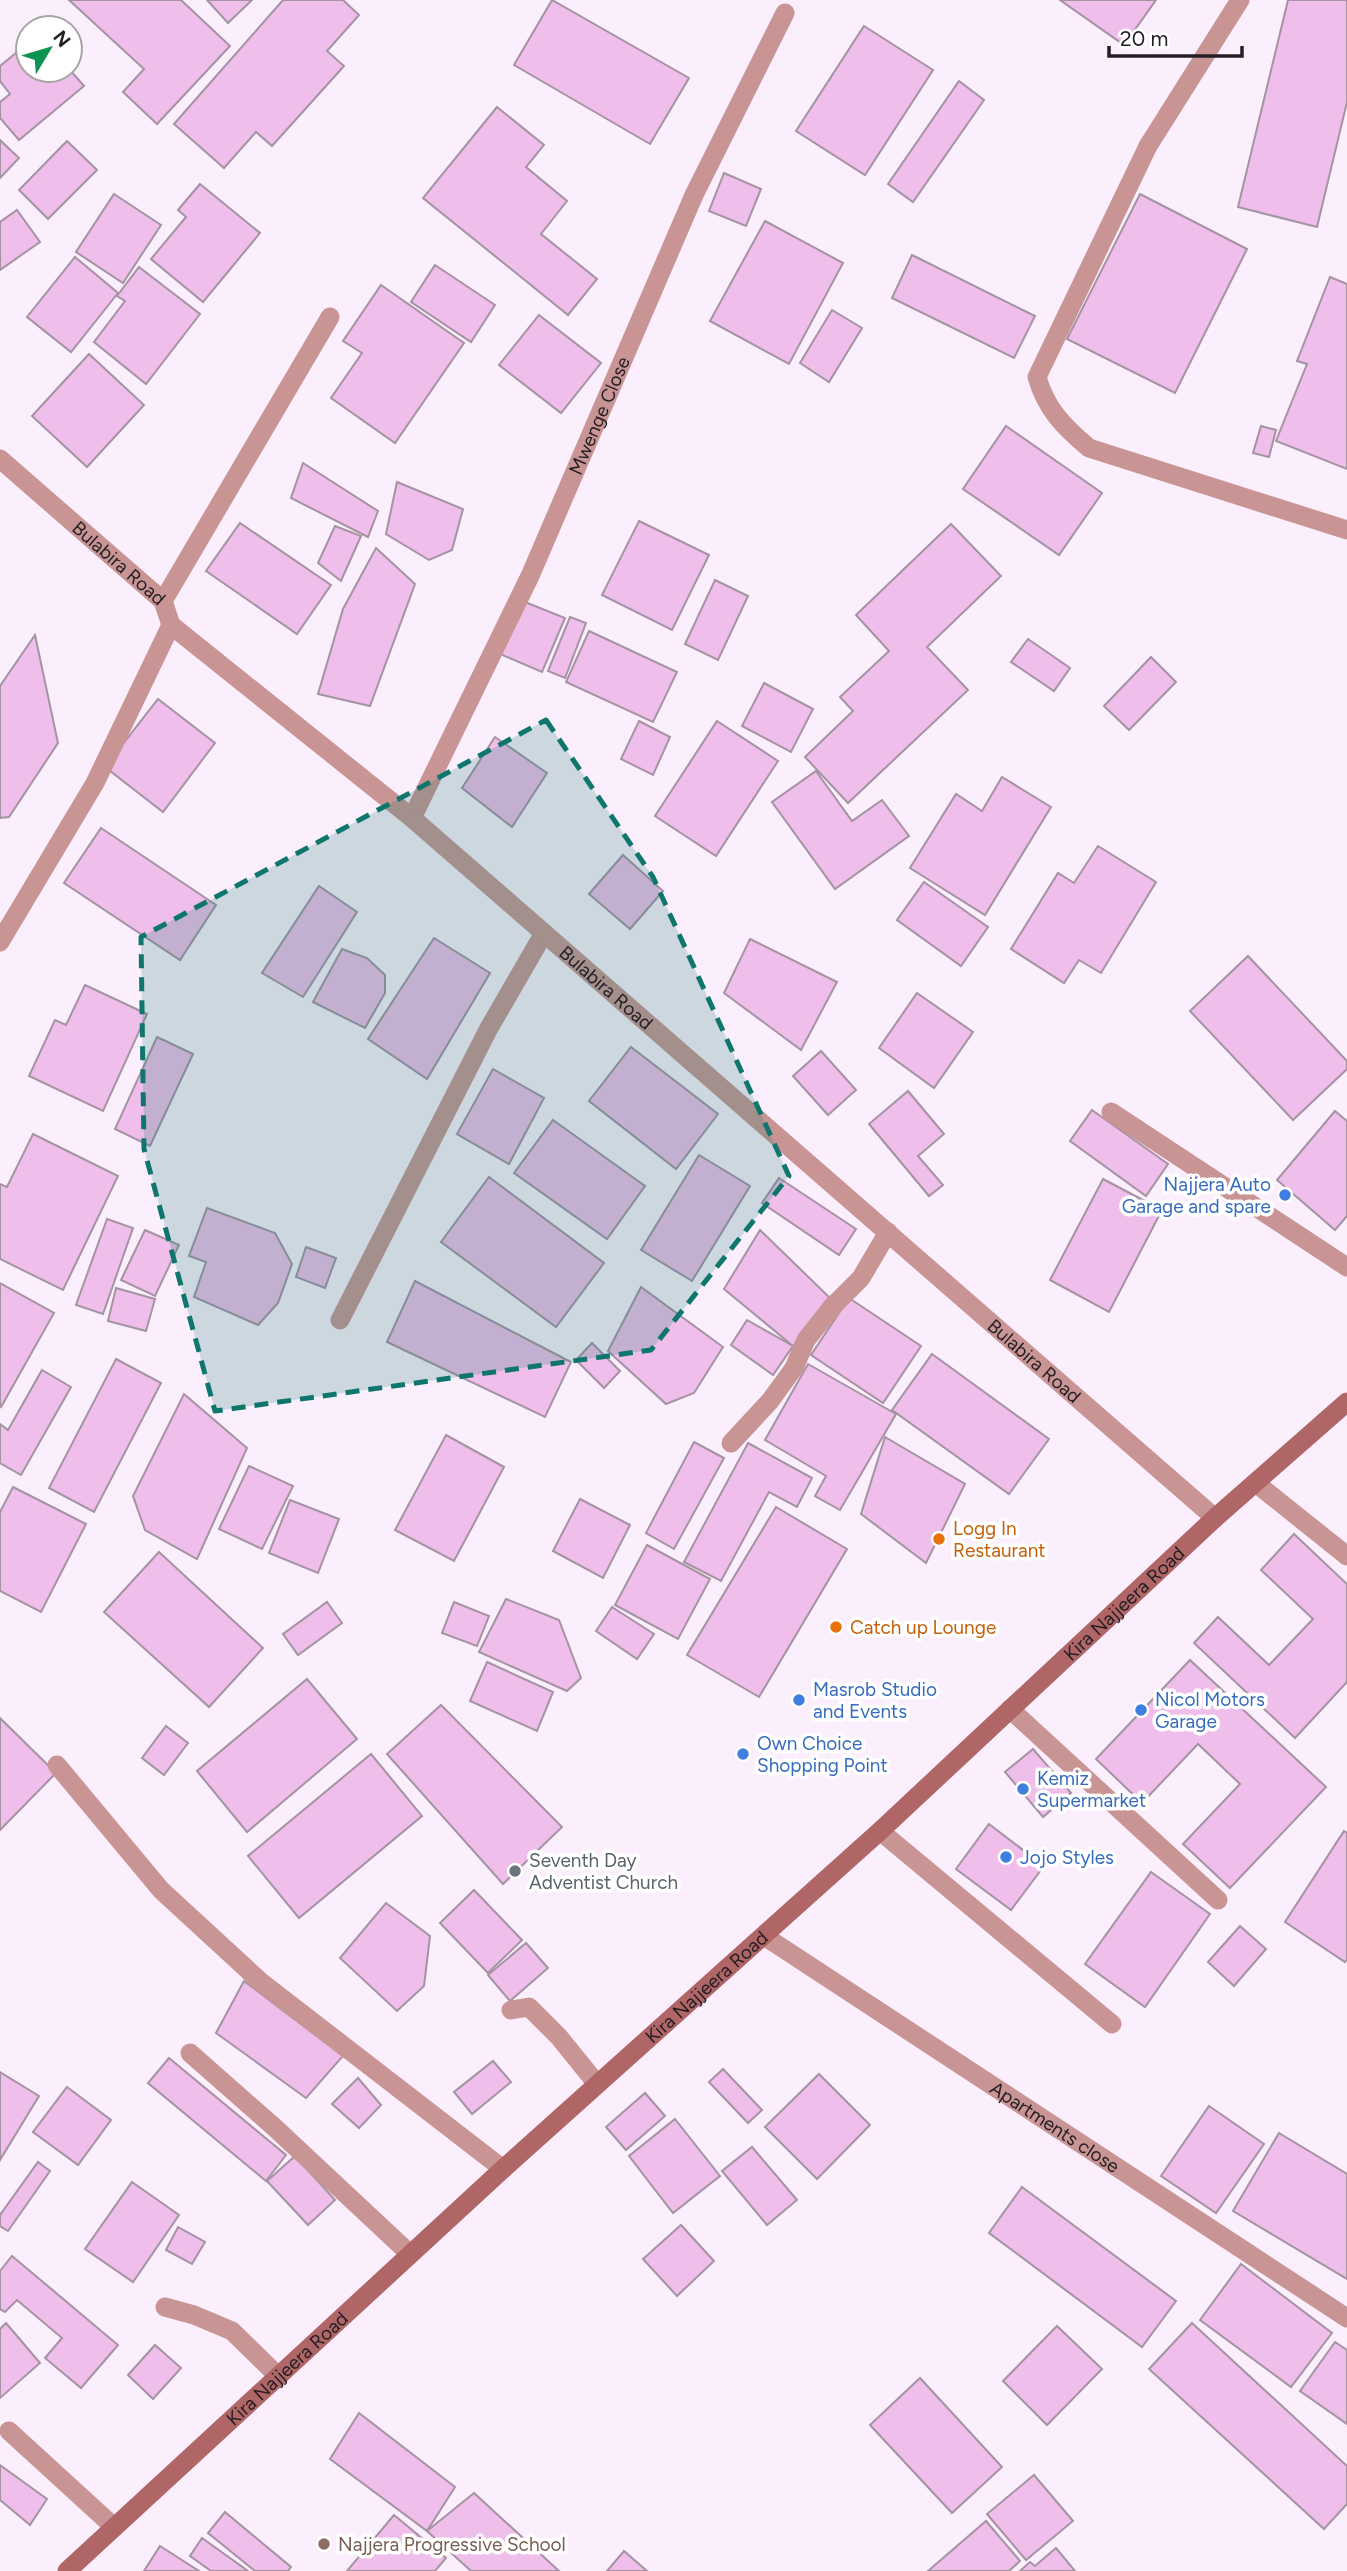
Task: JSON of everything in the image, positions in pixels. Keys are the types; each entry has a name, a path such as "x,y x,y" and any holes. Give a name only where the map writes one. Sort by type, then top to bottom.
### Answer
{"main road":[{"name":"Kira Najjeera Road","path":"67,2571 503,2169 880,1831 1215,1518 1347,1402"}],"street":[{"path":"1240,0 1148,146 1038,377 1043,398 1065,428 1089,448 1347,530"},
{"name":"Mwenge Close","path":"412,818 530,576 694,195 785,13"},
{"path":"163,601 330,317"},
{"name":"Bulabira Road","path":"0,459 163,601 171,625 412,818 1215,1518"},
{"path":"0,942 94,783 171,625"},
{"path":"340,1320 489,1028 544,933"},
{"path":"1111,1112 1347,1267"},
{"path":"731,1443 770,1401 794,1368 806,1340 832,1307 861,1278 888,1233"},
{"path":"1257,1483 1347,1556"},
{"path":"1010,1709 1218,1900"},
{"path":"57,1765 161,1890 261,1982 503,2169"},
{"path":"880,1831 1112,2024"},
{"name":"Apartments close","path":"764,1936 1347,2318"},
{"path":"511,2010 529,2007 559,2037 597,2084"},
{"path":"190,2053 274,2126 410,2254"},
{"path":"165,2307 194,2315 232,2331 278,2376"},
{"path":"9,2431 114,2527"}],"highlighted area":[{"path":"546,720 653,877 789,1176 651,1350 215,1411 144,1149 141,937"}],"building":[{"path":"69,0 181,0 230,46 157,124 123,92 144,69"},
{"path":"207,0 252,0 228,23"},
{"path":"283,0 343,0 359,15 327,51 344,66 272,146 256,132 224,168 174,124"},
{"path":"552,0 689,78 650,144 514,65"},
{"path":"1060,0 1156,0 1124,45"},
{"path":"1288,0 1347,0 1347,102 1317,227 1238,207"},
{"path":"864,26 933,70 865,175 796,131"},
{"path":"14,54 14,84 84,86 19,140 0,118 0,102 10,94 0,81 0,66"},
{"path":"959,81 984,100 913,202 888,184"},
{"path":"497,107 544,145 526,167 567,201 541,234 597,279 568,315 423,198"},
{"path":"0,140 19,158 0,178"},
{"path":"67,141 97,170 48,219 19,190"},
{"path":"724,173 761,189 746,226 709,211"},
{"path":"200,184 260,233 203,302 151,259 186,217 178,210"},
{"path":"114,194 161,225 123,283 76,252"},
{"path":"1140,194 1247,249 1175,393 1067,339"},
{"path":"17,210 40,242 0,270 0,222"},
{"path":"765,221 843,263 789,364 710,321"},
{"path":"912,255 1035,316 1014,358 892,298"},
{"path":"75,257 118,293 71,352 27,317"},
{"path":"435,265 495,305 471,342 411,302"},
{"path":"139,267 200,314 146,384 94,342 125,301 117,296"},
{"path":"1330,277 1347,284 1347,469 1276,441 1307,364 1297,361"},
{"path":"381,285 464,343 395,443 331,398 362,353 343,341"},
{"path":"832,310 862,328 829,382 800,363"},
{"path":"539,315 601,363 561,413 499,365"},
{"path":"89,354 144,405 87,467 32,416"},
{"path":"1006,426 1102,493 1059,555 963,489"},
{"path":"1261,426 1276,430 1269,457 1253,453"},
{"path":"303,463 378,511 368,537 291,498"},
{"path":"397,482 463,509 452,550 429,560 386,534"},
{"path":"639,521 709,555 672,630 602,595"},
{"path":"240,523 331,585 297,634 206,571"},
{"path":"951,524 1001,576 927,647 968,690 848,803 805,757 853,711 840,697 889,651 856,615"},
{"path":"335,526 361,536 341,581 318,563"},
{"path":"376,548 415,584 370,706 318,694 343,609"},
{"path":"715,580 748,596 718,660 685,644"},
{"path":"515,598 565,618 542,672 493,651"},
{"path":"570,617 586,623 565,678 548,671"},
{"path":"589,631 677,672 653,722 566,682"},
{"path":"35,635 58,743 9,817 0,818 0,686"},
{"path":"1028,639 1070,668 1054,691 1011,662"},
{"path":"1151,657 1176,682 1129,730 1104,706"},
{"path":"764,683 813,709 791,752 742,726"},
{"path":"158,699 215,743 163,812 105,767"},
{"path":"639,721 670,737 653,775 621,759"},
{"path":"717,721 778,761 716,856 655,816"},
{"path":"495,737 547,773 512,827 462,788"},
{"path":"816,771 852,821 882,800 909,836 835,889 772,802"},
{"path":"1002,777 1051,807 985,915 910,868 956,794 982,811"},
{"path":"101,828 216,905 180,960 64,883"},
{"path":"1098,846 1156,882 1101,973 1079,960 1064,983 1011,949 1058,873 1074,883"},
{"path":"623,855 663,891 630,929 589,894"},
{"path":"924,882 988,927 961,966 897,920"},
{"path":"319,886 357,912 303,997 262,973"},
{"path":"434,938 490,973 427,1079 368,1039"},
{"path":"750,939 837,982 801,1050 724,993"},
{"path":"342,949 367,958 385,975 385,993 365,1028 313,1002"},
{"path":"1248,956 1347,1061 1347,1069 1293,1120 1190,1011"},
{"path":"85,985 147,1014 103,1111 29,1076 55,1020 66,1025"},
{"path":"917,993 973,1032 934,1088 879,1048"},
{"path":"157,1037 193,1054 150,1146 115,1129"},
{"path":"631,1047 718,1114 676,1169 589,1101"},
{"path":"821,1051 856,1090 828,1115 793,1076"},
{"path":"493,1069 544,1098 509,1164 457,1134"},
{"path":"908,1091 944,1134 918,1156 943,1185 929,1196 869,1124"},
{"path":"1092,1110 1168,1164 1146,1196 1070,1141"},
{"path":"1335,1111 1347,1121 1347,1216 1335,1230 1277,1180"},
{"path":"553,1120 645,1186 607,1239 514,1173"},
{"path":"33,1134 118,1176 63,1290 0,1259 0,1184 7,1187"},
{"path":"699,1155 750,1186 692,1281 641,1250"},
{"path":"489,1177 604,1263 556,1327 441,1242"},
{"path":"779,1178 856,1229 839,1255 762,1203"},
{"path":"1103,1179 1162,1210 1109,1312 1050,1280"},
{"path":"207,1208 275,1233 292,1264 278,1303 258,1325 194,1297 206,1262 189,1256"},
{"path":"107,1219 133,1228 103,1314 76,1305"},
{"path":"145,1230 179,1245 155,1296 121,1280"},
{"path":"760,1230 829,1297 793,1346 724,1289"},
{"path":"306,1247 336,1258 325,1288 296,1277"},
{"path":"415,1281 571,1362 545,1417 387,1342"},
{"path":"0,1283 54,1313 1,1407 0,1406"},
{"path":"641,1287 723,1347 694,1393 666,1404 608,1351"},
{"path":"116,1288 155,1299 146,1331 108,1321"},
{"path":"849,1298 921,1346 883,1403 811,1355"},
{"path":"747,1320 793,1346 773,1375 731,1345"},
{"path":"592,1343 620,1371 604,1388 576,1360"},
{"path":"932,1354 1049,1439 1009,1494 892,1410"},
{"path":"116,1359 161,1383 94,1512 49,1488"},
{"path":"808,1364 896,1414 840,1510 815,1496 826,1476 765,1440"},
{"path":"42,1370 71,1387 21,1475 0,1463 0,1424 8,1430"},
{"path":"184,1394 247,1448 197,1559 145,1530 133,1496"},
{"path":"446,1435 504,1467 454,1561 395,1530"},
{"path":"885,1437 965,1484 926,1563 861,1514"},
{"path":"694,1442 724,1458 674,1549 646,1533"},
{"path":"748,1443 812,1478 797,1507 769,1492 721,1581 684,1562"},
{"path":"249,1466 293,1486 262,1549 219,1529"},
{"path":"13,1487 86,1524 41,1612 0,1591 0,1512"},
{"path":"580,1499 630,1525 603,1578 553,1551"},
{"path":"290,1500 339,1519 318,1573 269,1553"},
{"path":"776,1507 847,1549 759,1697 687,1655"},
{"path":"1294,1534 1347,1584 1347,1682 1295,1738 1194,1643 1218,1617 1269,1665 1313,1619 1261,1570"},
{"path":"647,1545 710,1579 678,1639 615,1605"},
{"path":"159,1552 263,1648 209,1707 104,1612"},
{"path":"506,1599 559,1620 581,1678 567,1691 479,1652"},
{"path":"327,1602 342,1623 298,1655 283,1634"},
{"path":"454,1602 489,1616 477,1646 442,1633"},
{"path":"612,1607 654,1634 637,1659 596,1631"},
{"path":"1190,1660 1326,1787 1230,1888 1183,1844 1240,1784 1198,1744 1142,1803 1096,1759"},
{"path":"487,1662 553,1692 537,1731 470,1701"},
{"path":"307,1679 357,1739 247,1832 197,1771"},
{"path":"441,1705 562,1827 503,1884 387,1754"},
{"path":"0,1718 56,1773 0,1830"},
{"path":"166,1726 188,1743 164,1775 142,1758"},
{"path":"1033,1749 1071,1793 1043,1817 1005,1772"},
{"path":"371,1754 422,1816 299,1918 248,1856"},
{"path":"989,1824 1044,1866 1011,1910 956,1869"},
{"path":"1344,1831 1347,1833 1345,1962 1285,1922"},
{"path":"1151,1872 1210,1914 1145,2007 1085,1964"},
{"path":"474,1890 522,1940 488,1973 440,1923"},
{"path":"386,1903 430,1936 424,1986 397,2011 340,1958"},
{"path":"1240,1926 1266,1949 1234,1986 1208,1962"},
{"path":"526,1943 548,1968 510,2001 488,1975"},
{"path":"244,1981 343,2056 306,2098 216,2033"},
{"path":"169,2058 286,2155 266,2181 148,2083"},
{"path":"493,2061 511,2082 472,2114 454,2092"},
{"path":"723,2069 762,2110 748,2123 709,2082"},
{"path":"0,2072 39,2096 0,2160"},
{"path":"819,2074 870,2125 817,2179 765,2127"},
{"path":"358,2078 381,2105 359,2128 332,2104"},
{"path":"67,2087 111,2120 78,2165 33,2132"},
{"path":"645,2093 665,2116 626,2150 606,2127"},
{"path":"1209,2106 1264,2144 1216,2213 1161,2176"},
{"path":"675,2119 720,2176 673,2213 629,2156"},
{"path":"1279,2133 1347,2174 1347,2279 1233,2211"},
{"path":"752,2147 797,2200 767,2225 722,2171"},
{"path":"295,2156 335,2200 308,2225 267,2181"},
{"path":"38,2162 50,2171 8,2231 0,2226 0,2215"},
{"path":"132,2182 179,2215 133,2282 85,2249"},
{"path":"1022,2187 1176,2301 1142,2347 989,2233"},
{"path":"681,2225 714,2261 677,2296 643,2259"},
{"path":"178,2227 205,2242 192,2264 166,2250"},
{"path":"12,2256 118,2345 81,2388 45,2358 62,2338 17,2300 5,2312 0,2309 0,2271"},
{"path":"1241,2264 1332,2333 1291,2387 1200,2320"},
{"path":"6,2323 40,2363 0,2398 0,2329"},
{"path":"1192,2323 1347,2466 1347,2504 1324,2529 1149,2369"},
{"path":"1057,2326 1102,2369 1047,2425 1003,2381"},
{"path":"1335,2342 1347,2350 1347,2424 1300,2391"},
{"path":"155,2345 181,2368 153,2399 128,2375"},
{"path":"920,2378 1002,2467 952,2513 870,2425"},
{"path":"359,2413 455,2487 427,2531 330,2459"},
{"path":"0,2465 47,2499 30,2525 0,2500"},
{"path":"1034,2475 1073,2521 1026,2560 987,2514"},
{"path":"474,2493 559,2571 471,2571 427,2531"},
{"path":"225,2512 291,2567 288,2571 255,2571 208,2533"},
{"path":"394,2515 446,2558 435,2571 347,2571"},
{"path":"986,2521 1020,2561 1009,2571 928,2571"},
{"path":"202,2538 248,2571 211,2571 190,2556"},
{"path":"160,2546 199,2571 144,2571"},
{"path":"1056,2548 1075,2571 1020,2571 1030,2562 1035,2566"},
{"path":"624,2551 647,2571 607,2571"}],"place":[{"name":"Najjera Auto Garage and spare","path":"1285,1195"},
{"name":"Logg In Restaurant","path":"939,1539"},
{"name":"Catch up Lounge","path":"836,1627"},
{"name":"Masrob Studio and Events","path":"799,1700"},
{"name":"Nicol Motors Garage","path":"1141,1710"},
{"name":"Own Choice Shopping Point","path":"743,1754"},
{"name":"Kemiz Supermarket","path":"1023,1789"},
{"name":"Jojo Styles","path":"1006,1857"},
{"name":"Seventh Day Adventist Church","path":"515,1871"},
{"name":"Najjera Progressive School","path":"324,2544"}]}
